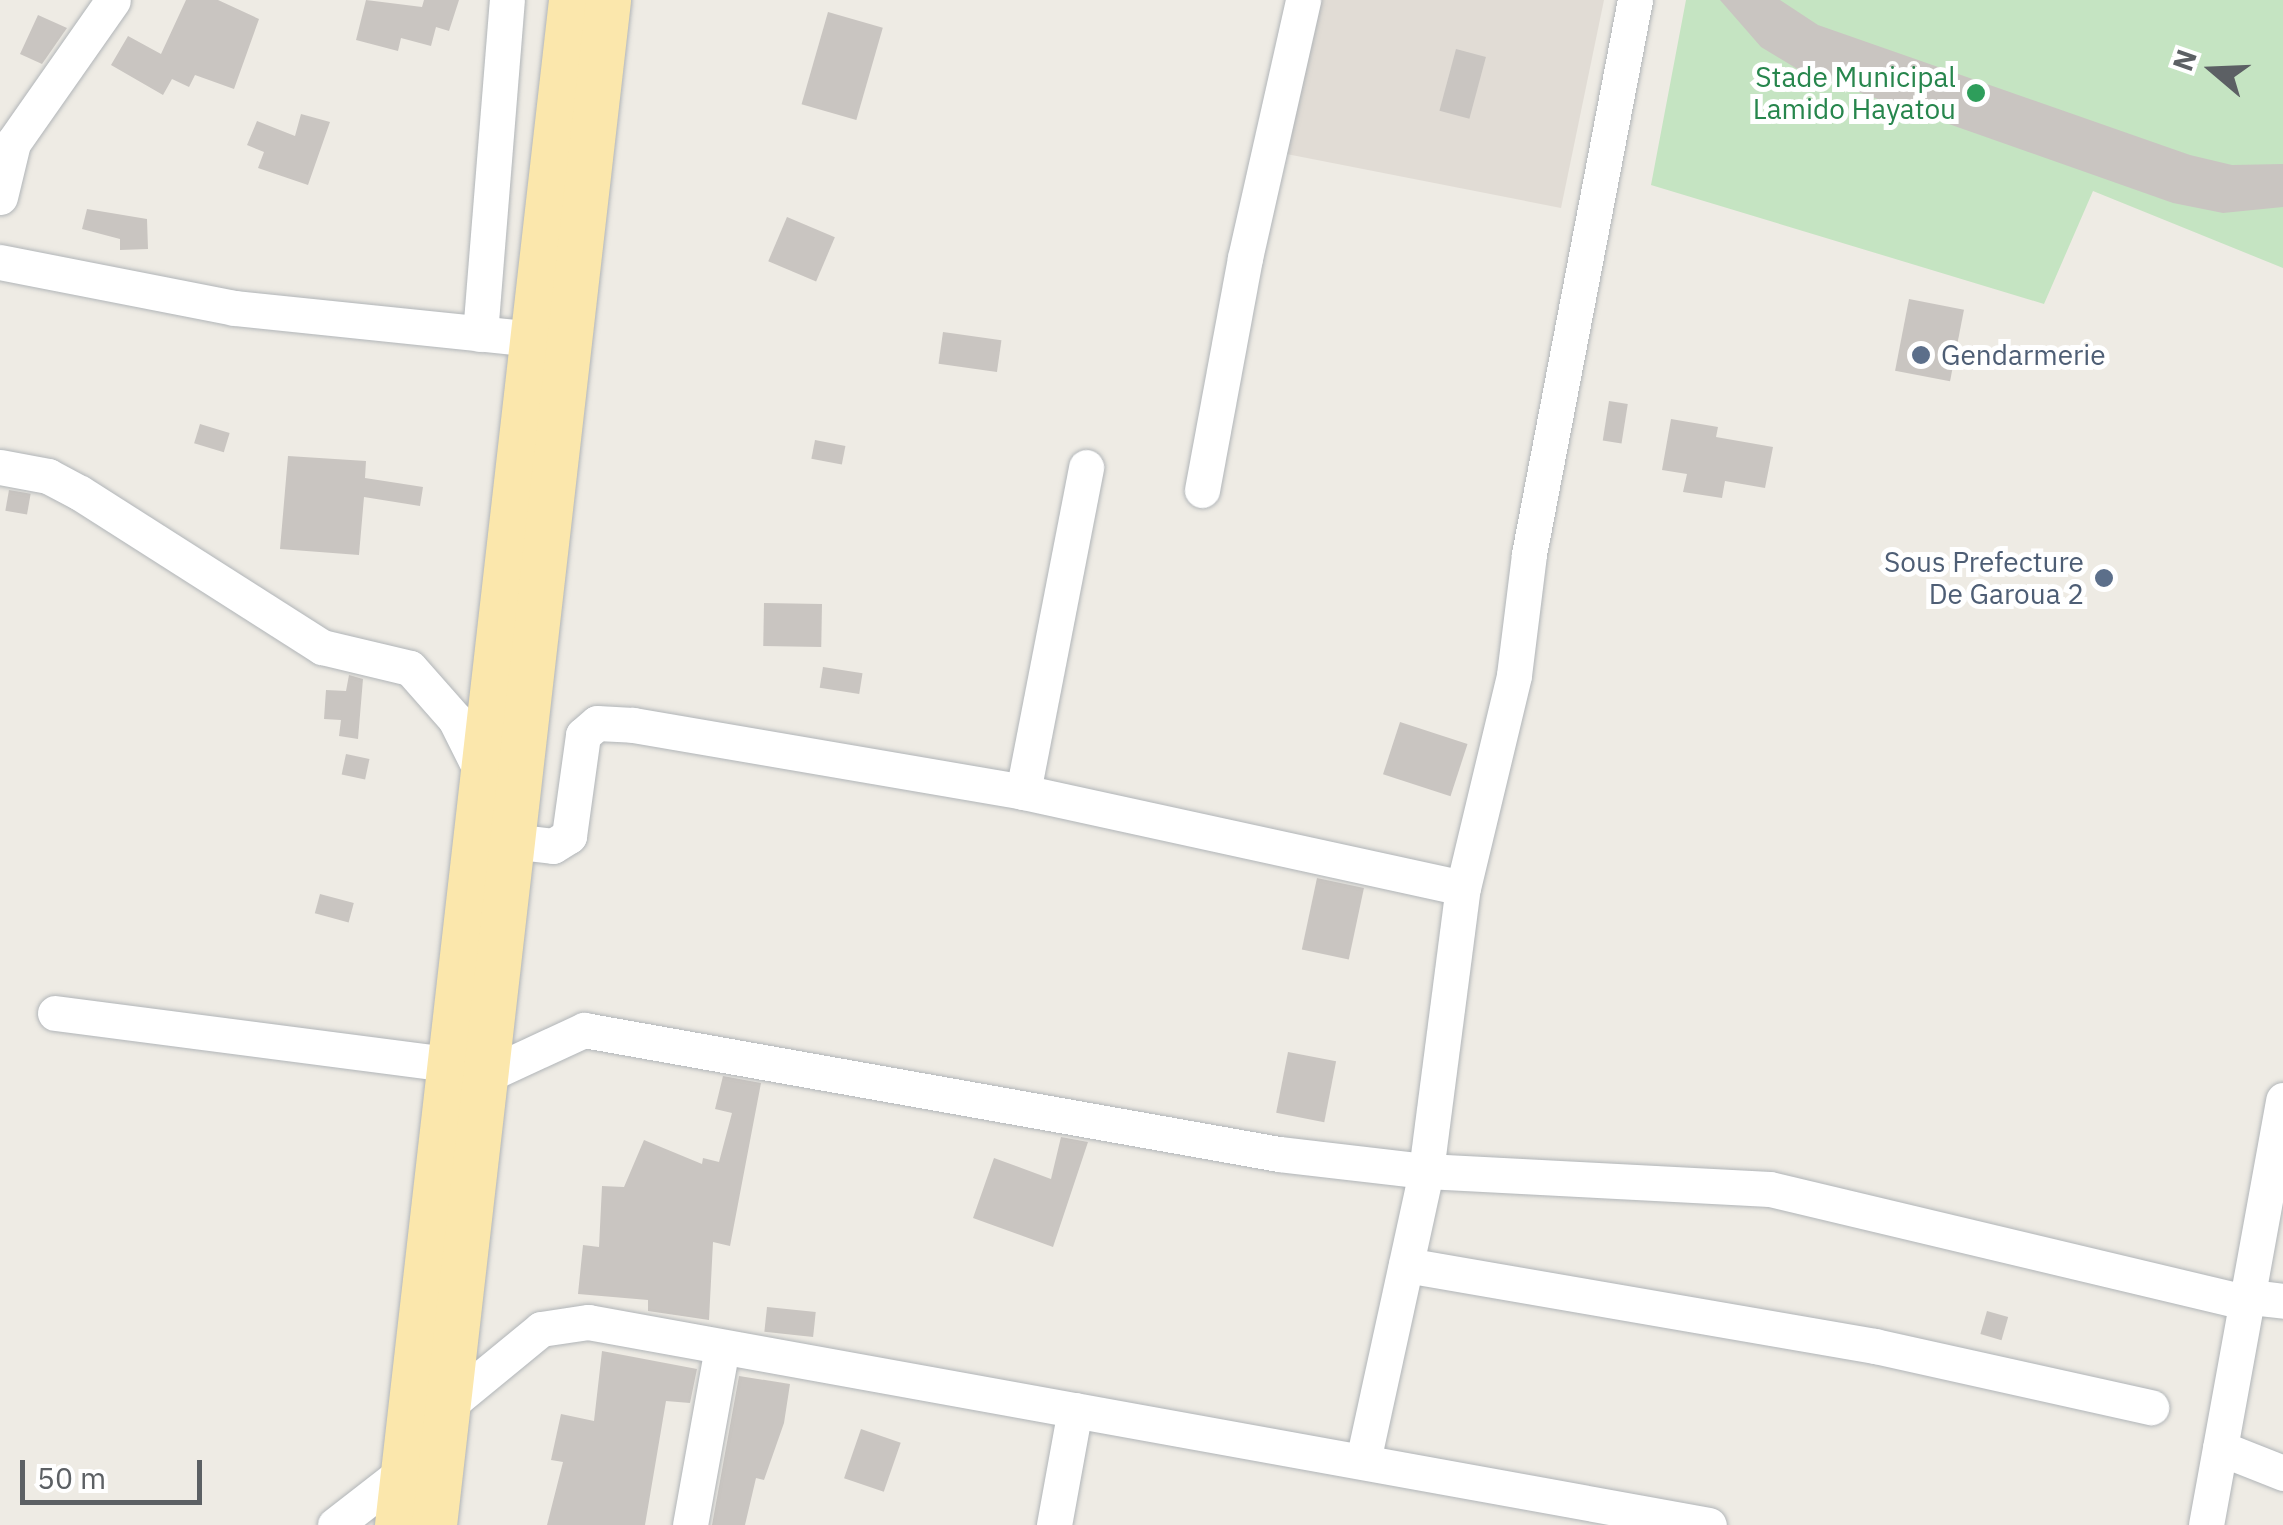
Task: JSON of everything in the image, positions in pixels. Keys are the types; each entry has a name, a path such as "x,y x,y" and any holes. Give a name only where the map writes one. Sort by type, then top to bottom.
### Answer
{"main road":[{"path":"434,1525 470,1069 483,775 571,0"},
{"path":"398,1525 402,1474 512,841 608,0"}],"street":[{"path":"0,197 6,147 113,0"},
{"path":"480,334 506,0"},
{"path":"1202,490 1244,258 1303,0"},
{"path":"1363,1461 1426,1172 1463,888 1514,675 1529,554 1634,0"},
{"path":"0,262 234,308 533,339"},
{"path":"1024,792 1086,467"},
{"path":"0,468 48,476 80,493 322,647 410,668 455,720 483,775"},
{"path":"512,841 553,846 569,836 583,735 597,724 1024,792 1463,888"},
{"path":"55,1013 470,1069 584,1030 1279,1154 1426,1172 1770,1189 2245,1300 2283,1302"},
{"path":"2206,1525 2283,1100"},
{"path":"1406,1265 1875,1346 2151,1406"},
{"path":"446,1407 541,1329 588,1322 1710,1525"},
{"path":"690,1525 722,1348"},
{"path":"1054,1525 1074,1410"},
{"path":"2220,1448 2283,1472"},
{"path":"335,1525 402,1474"}],"shaded area":[{"path":"1296,0 1604,0 1561,208 1266,150"}],"green space":[{"name":"Stade Municipal Lamido Hayatou","path":"1686,0 2283,0 2283,268 2093,191 2044,304 1651,185"}],"building":[{"path":"186,0 218,0 259,19 234,89 195,75 189,87 172,79 163,95 111,65 128,36 161,54"},
{"path":"366,0 422,7 424,0 459,0 449,31 436,27 431,46 401,38 398,51 356,40"},
{"path":"1720,0 1780,0 1818,25 2190,155 2232,165 2283,164 2283,207 2223,213 2173,203 1804,73 1761,47"},
{"path":"828,12 883,28 856,120 802,104"},
{"path":"38,15 67,28 42,64 20,54"},
{"path":"1456,49 1486,57 1469,119 1439,111"},
{"path":"301,114 330,122 308,185 258,168 264,152 247,145 257,121 295,136"},
{"path":"87,209 147,219 148,249 120,250 120,239 82,229"},
{"path":"787,217 835,237 816,282 768,261"},
{"path":"1909,299 1964,310 1950,381 1895,371"},
{"path":"943,332 1001,340 997,372 939,364"},
{"path":"1609,401 1628,404 1622,443 1603,441"},
{"path":"1671,419 1718,427 1716,437 1773,447 1765,488 1725,481 1722,498 1683,492 1687,474 1662,470"},
{"path":"200,424 230,433 224,452 194,443"},
{"path":"815,440 845,446 842,465 811,459"},
{"path":"288,456 366,461 365,478 423,487 420,506 364,497 359,555 280,549"},
{"path":"9,490 31,494 27,515 5,511"},
{"path":"764,603 822,604 821,647 763,646"},
{"path":"823,667 863,673 859,694 820,688"},
{"path":"349,675 363,679 358,739 339,736 341,720 324,719 326,690 346,691"},
{"path":"1400,722 1468,744 1451,796 1383,774"},
{"path":"346,754 369,759 365,780 342,775"},
{"path":"1317,878 1364,888 1349,959 1302,949"},
{"path":"320,894 354,903 349,922 315,913"},
{"path":"1288,1052 1336,1061 1324,1122 1276,1113"},
{"path":"723,1076 761,1083 730,1246 713,1242 709,1320 648,1311 648,1300 578,1294 583,1245 599,1247 602,1186 624,1187 644,1140 702,1164 703,1158 719,1162 732,1113 715,1109"},
{"path":"1061,1137 1088,1142 1053,1247 973,1218 994,1158 1051,1179"},
{"path":"767,1307 816,1312 813,1337 764,1332"},
{"path":"1987,1311 2008,1317 2002,1340 1980,1334"},
{"path":"602,1351 697,1369 690,1403 666,1401 645,1525 547,1525 563,1462 551,1460 561,1414 594,1421"},
{"path":"739,1376 790,1384 784,1423 764,1480 756,1478 745,1525 712,1525"},
{"path":"861,1429 901,1443 884,1492 844,1478"}],"place":[{"name":"Stade Municipal Lamido Hayatou","path":"1976,93"},
{"name":"Gendarmerie","path":"1921,355"},
{"name":"Sous Prefecture De Garoua 2","path":"2104,578"}]}
